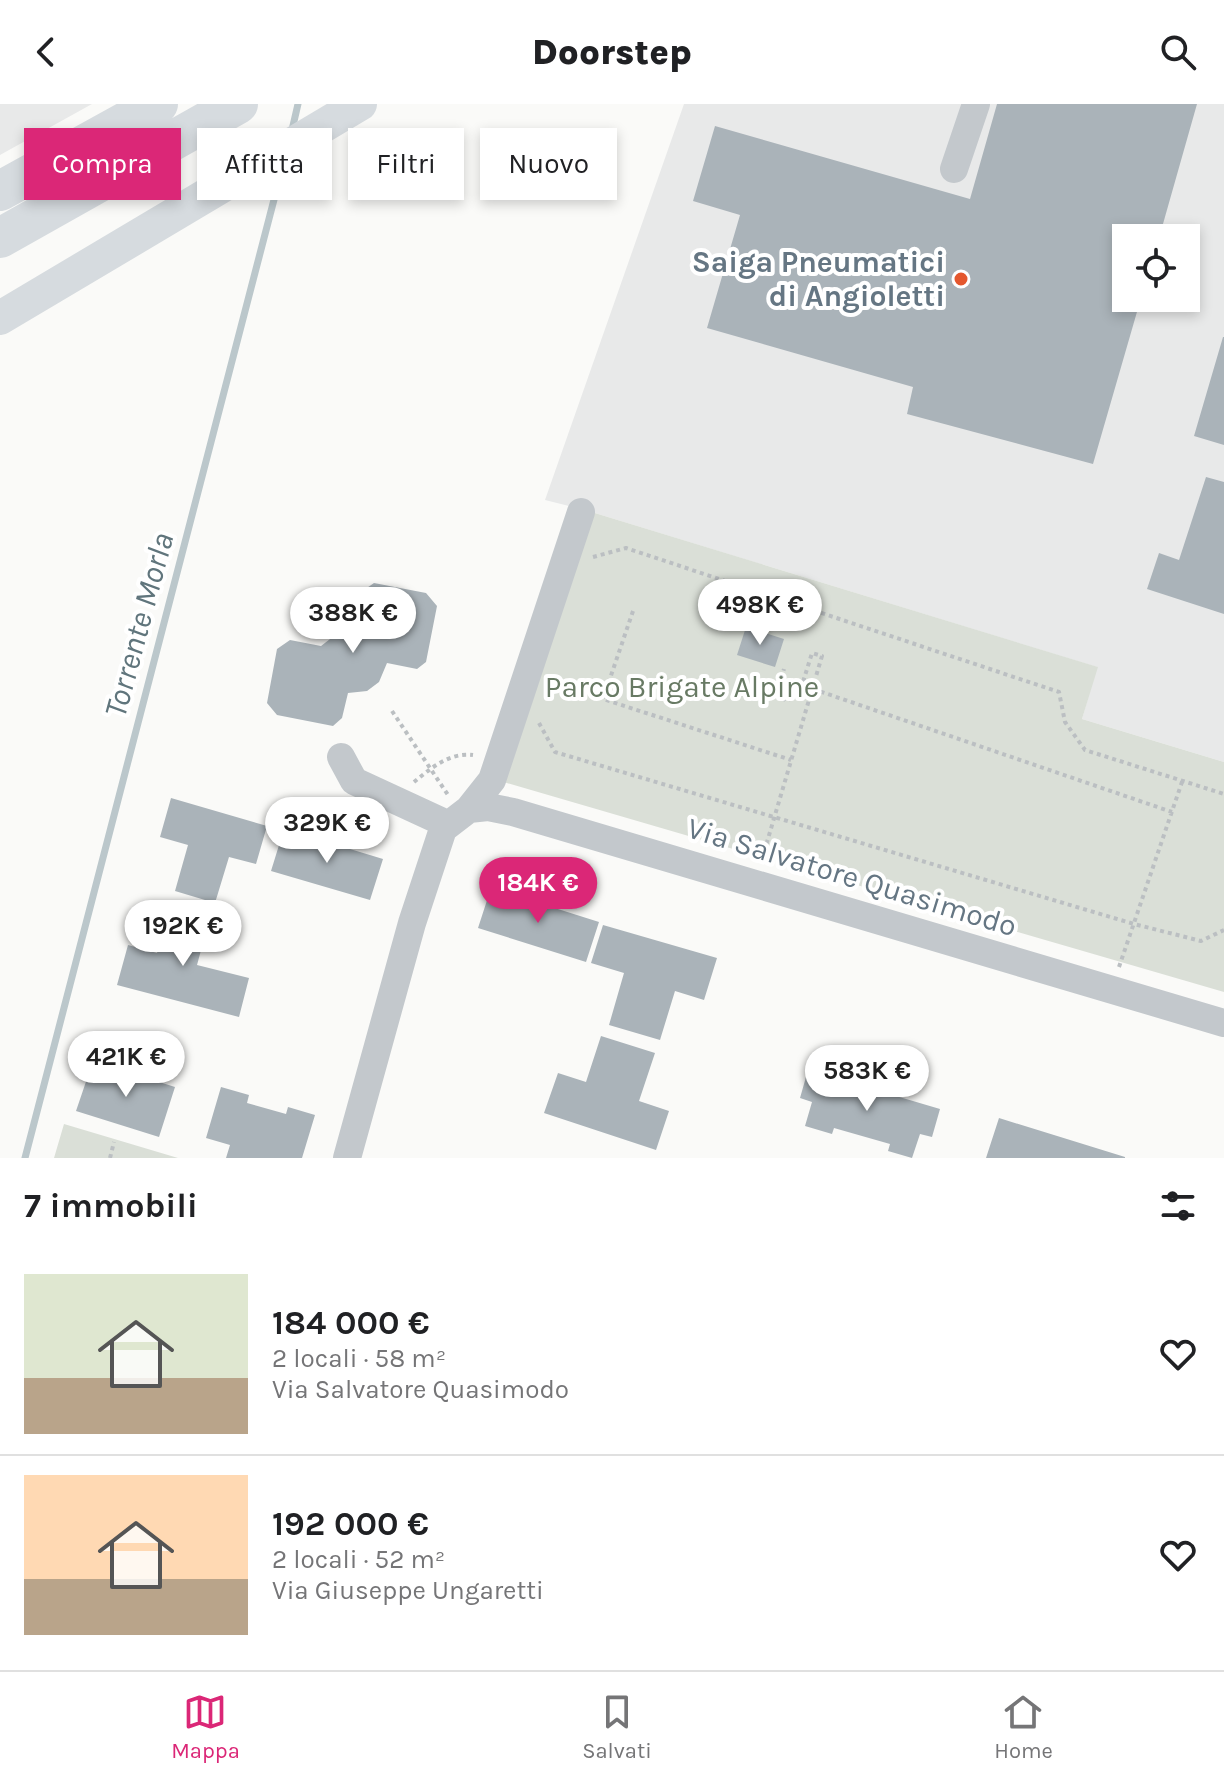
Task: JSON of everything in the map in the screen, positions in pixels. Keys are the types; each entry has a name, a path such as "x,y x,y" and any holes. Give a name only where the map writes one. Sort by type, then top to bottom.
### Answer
{"highway":[{"path":"0,191 158,104"},
{"path":"181,134 238,104"},
{"path":"0,238 66,200"},
{"path":"0,257 89,200"}],"main road":[{"path":"0,318 360,104"}],"street":[{"path":"954,169 976,104"},
{"path":"347,1158 412,923 443,829 492,780 581,512"},
{"path":"341,757 354,781 400,802 459,816"},
{"name":"Via Salvatore Quasimodo","path":"459,816 488,807 513,812 1224,1023"}],"path":[{"path":"589,558 626,548 1059,692 1065,722 1085,750 1224,794"},
{"path":"633,611 603,699 791,760"},
{"path":"754,884 822,656 812,653 803,682 787,702 780,695 779,684 784,669"},
{"path":"813,689 1172,812"},
{"path":"392,711 459,816"},
{"path":"537,719 555,752 1134,924 1201,941 1224,930"},
{"path":"400,802 414,781 444,760 466,754 499,758"},
{"path":"1112,990 1183,779"},
{"path":"110,1158 114,1142"}],"shaded area":[{"path":"0,104 92,104 49,128 24,128 24,142 0,155"},
{"path":"684,104 1224,104 1224,762 1082,719 1097,667 545,500"}],"green space":[{"name":"Parco Brigate Alpine","path":"585,510 1098,667 1082,719 1224,762 1224,992 500,781"},
{"path":"64,1124 178,1158 54,1158"}],"building":[{"path":"997,104 1197,104 1163,224 1112,224 1112,312 1137,312 1093,464 907,414 913,387 707,328 740,215 693,201 715,126 970,199"},
{"path":"1224,337 1224,445 1194,436"},
{"path":"1206,477 1224,482 1224,614 1147,589 1159,553 1179,560"},
{"path":"374,583 426,593 437,606 426,662 417,669 387,663 379,682 367,691 348,693 342,718 333,726 277,715 267,703 277,649 290,640 321,646 356,619 361,592"},
{"path":"746,627 784,639 775,667 737,655"},
{"path":"171,798 267,826 256,864 229,857 215,903 175,891 188,845 160,837"},
{"path":"284,829 383,859 370,900 271,871"},
{"path":"491,888 599,922 586,962 478,928"},
{"path":"170,906 210,917 197,965 249,978 239,1017 117,985 128,945 157,953"},
{"path":"603,925 717,958 704,1000 675,991 660,1040 609,1025 624,973 591,963"},
{"path":"601,1036 655,1053 639,1101 669,1111 656,1150 544,1113 558,1073 586,1082"},
{"path":"93,1061 175,1087 159,1137 76,1111"},
{"path":"808,1070 940,1109 932,1137 920,1134 912,1158 888,1151 890,1144 834,1128 832,1134 805,1126 812,1102 800,1098"},
{"path":"221,1087 249,1095 247,1103 286,1114 288,1107 315,1115 302,1158 226,1158 230,1145 206,1138"},
{"path":"999,1118 1125,1157 1125,1158 986,1158"}],"waterway":[{"name":"Torrente Morla","path":"292,128 298,104"},
{"name":"Torrente Morla","path":"25,1158 274,200"}],"place":[{"name":"Saiga Pneumatici di Angioletti","path":"961,279"}]}
